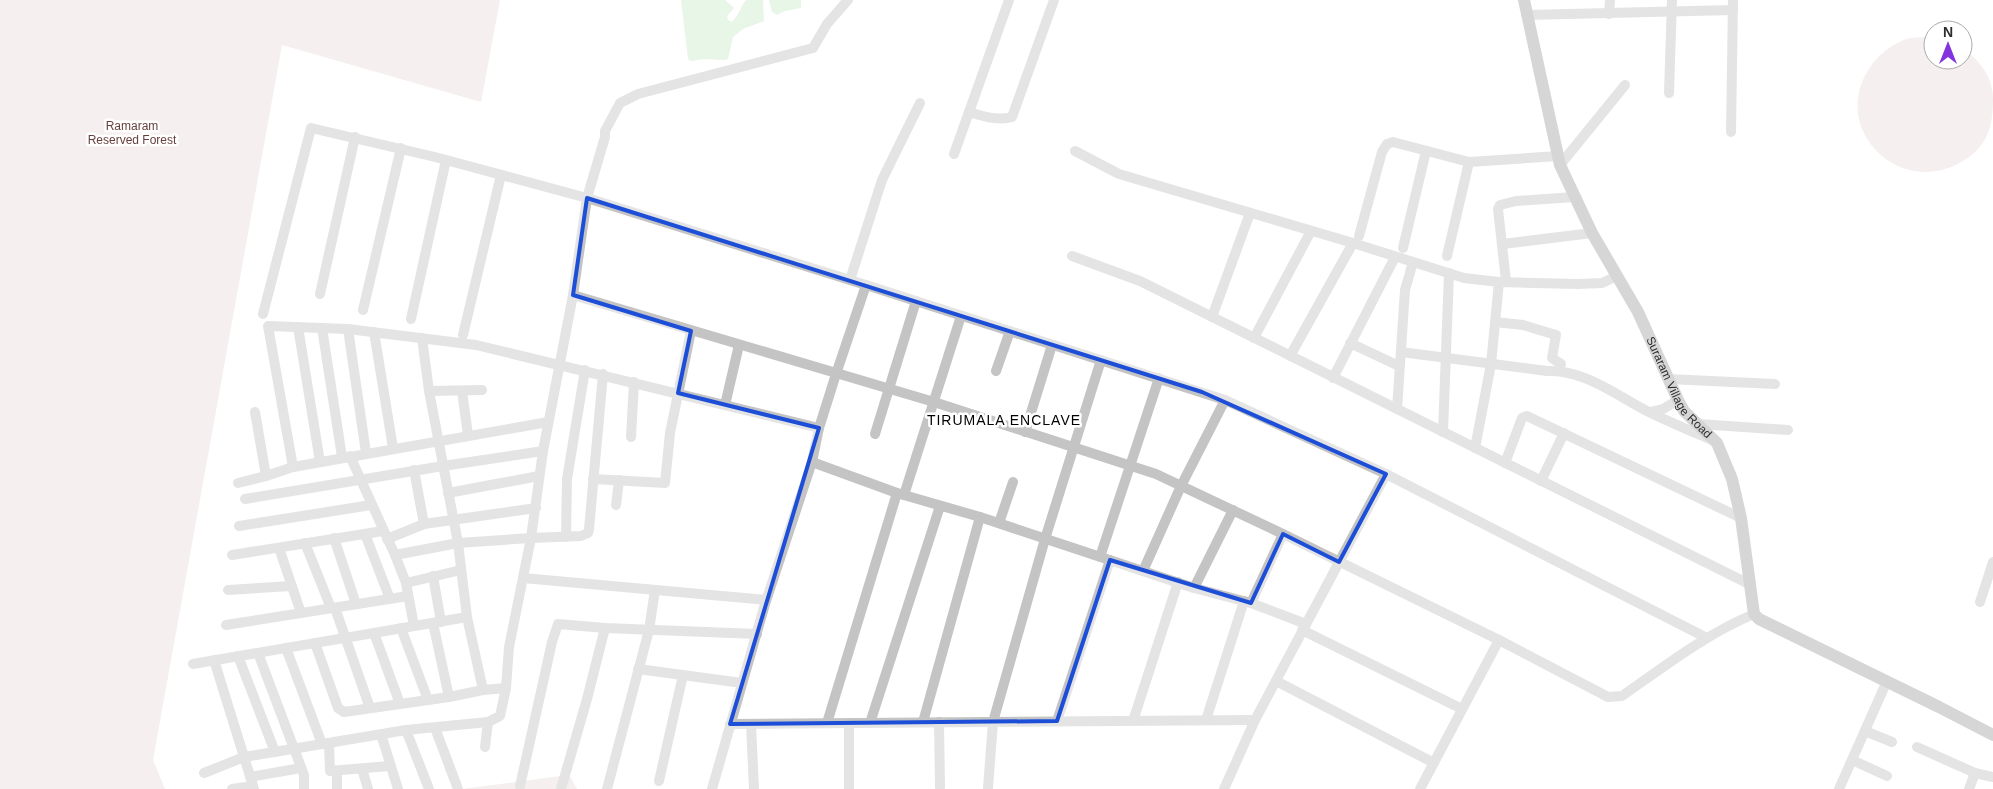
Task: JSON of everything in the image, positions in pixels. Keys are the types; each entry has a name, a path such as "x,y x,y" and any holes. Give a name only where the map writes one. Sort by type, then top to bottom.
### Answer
{"main road":[{"name":"Suraram Village Road","path":"1524,0 1559,160 1574,197 1592,233 1638,312 1684,411 1717,443 1732,479 1741,518 1754,614"},
{"path":"1754,614 1759,619 1993,735"}],"street":[{"path":"204,773 244,757 406,730 488,722 500,716 506,688 509,648 531,538 543,451 573,295 587,198 605,137 605,131 620,104 638,94 813,48 828,24 848,0"},
{"path":"954,154 1009,0"},
{"path":"969,112 993,118 1005,119 1012,117 1054,0"},
{"path":"1609,14 1610,0"},
{"path":"1669,93 1672,0"},
{"path":"1526,15 1672,12 1733,5 1731,132"},
{"path":"1290,356 1356,239 1382,152 1387,144 1393,142 1469,162 1559,160 1624,85"},
{"path":"850,280 882,180 920,103"},
{"path":"263,314 311,128 354,137 587,198 1225,400 1386,474 1705,637"},
{"path":"320,294 354,137"},
{"path":"363,310 401,148"},
{"path":"1075,151 1119,174 1310,231 1356,239 1395,257 1464,278 1502,282 1578,284 1602,283 1616,276"},
{"path":"1403,248 1426,151"},
{"path":"411,319 446,160"},
{"path":"1447,256 1469,162"},
{"path":"463,335 501,175"},
{"path":"1475,448 1491,364 1495,322 1502,282 1502,244 1498,209 1500,204 1504,202 1574,197"},
{"path":"1212,317 1250,213"},
{"path":"1254,338 1310,231"},
{"path":"1502,244 1592,233"},
{"path":"1072,256 1140,281 1749,584"},
{"path":"1332,378 1395,257"},
{"path":"1397,409 1405,290 1413,262"},
{"path":"1443,432 1449,273"},
{"path":"712,789 766,600 812,462 819,428 866,285"},
{"path":"573,295 934,402 1156,474 1499,640 1608,697 1616,698 1622,696 1705,637 1754,614"},
{"path":"874,434 916,301"},
{"path":"827,723 961,316"},
{"path":"1495,322 1523,325 1556,335 1552,358 1561,364 1560,370"},
{"path":"293,467 268,326 348,329 476,345 819,428"},
{"path":"298,327 320,462"},
{"path":"322,328 346,457 395,555 406,583 414,626"},
{"path":"348,329 366,453"},
{"path":"593,479 665,483 670,433 692,331"},
{"path":"996,371 1010,331"},
{"path":"374,332 393,448"},
{"path":"422,338 429,391 458,543 467,617 483,690"},
{"path":"1350,343 1400,366"},
{"path":"726,405 739,345"},
{"path":"1025,432 1052,345"},
{"path":"1401,352 1547,371 1560,370 1583,377 1650,412 1717,443"},
{"path":"988,788 993,722 1045,539 1100,360"},
{"path":"566,537 567,479 585,370"},
{"path":"395,555 458,543 581,536 588,533 602,374"},
{"path":"1057,721 1105,558 1129,465 1158,378"},
{"path":"1668,379 1776,384"},
{"path":"631,437 634,382"},
{"path":"429,391 482,390"},
{"path":"462,391 468,435"},
{"path":"1143,571 1181,486 1225,400"},
{"path":"1650,412 1662,409 1678,400"},
{"path":"255,412 266,476"},
{"path":"1505,463 1524,416 1564,433 1741,518"},
{"path":"238,483 293,467 548,422"},
{"path":"1698,424 1788,430"},
{"path":"1541,481 1564,433"},
{"path":"245,499 414,470 543,451"},
{"path":"812,462 901,494 980,517 1194,588 1247,602 1304,627 1462,709"},
{"path":"414,470 424,524"},
{"path":"1224,789 1276,680 1386,474"},
{"path":"448,493 540,476"},
{"path":"616,505 619,480"},
{"path":"999,524 1012,482"},
{"path":"239,526 371,504"},
{"path":"870,723 940,506"},
{"path":"232,555 334,538 365,534 385,535 424,524 536,508"},
{"path":"1194,588 1233,510"},
{"path":"922,722 980,517"},
{"path":"365,534 390,599"},
{"path":"1206,720 1247,602 1283,534"},
{"path":"334,538 356,604"},
{"path":"305,543 345,638 370,708"},
{"path":"279,548 301,613"},
{"path":"1980,602 1993,562"},
{"path":"406,583 461,570"},
{"path":"433,576 437,622 449,698"},
{"path":"523,578 766,600"},
{"path":"1133,721 1178,582"},
{"path":"228,590 291,586"},
{"path":"607,789 649,630 655,590"},
{"path":"226,625 408,596"},
{"path":"193,664 467,617"},
{"path":"520,786 552,642 558,624 605,628 757,634"},
{"path":"401,628 428,700"},
{"path":"562,789 588,700 605,628"},
{"path":"374,633 400,704"},
{"path":"1420,789 1499,640"},
{"path":"316,643 338,708 344,712 449,698 483,690 506,688"},
{"path":"286,648 326,743 330,771 389,766"},
{"path":"258,652 304,775 304,789"},
{"path":"238,656 275,752"},
{"path":"214,660 252,784"},
{"path":"638,670 742,683"},
{"path":"659,781 683,675"},
{"path":"1276,680 1434,763"},
{"path":"1843,788 1852,760 1887,681"},
{"path":"730,724 1256,720"},
{"path":"485,747 488,722"},
{"path":"940,722 940,788"},
{"path":"849,723 849,789"},
{"path":"751,724 754,789"},
{"path":"435,728 458,789"},
{"path":"406,730 429,789"},
{"path":"1865,731 1892,742"},
{"path":"381,734 389,766 398,789"},
{"path":"1917,747 1975,773 1993,777"},
{"path":"1852,760 1886,776"},
{"path":"232,789 301,768"},
{"path":"362,769 368,789"},
{"path":"336,771 337,789"},
{"path":"1969,789 1975,773"}],"highlighted area":[{"path":"587,198 1202,392 1386,474 1339,562 1283,534 1251,603 1110,560 1057,721 730,724 819,428 678,393 691,331 573,295"}],"green space":[{"name":"Ramaram Reserved Forest","path":"0,0 500,0 481,102 282,45 153,760 165,789 0,789"},
{"path":"1923,37 1923,70 1973,70 1973,57 1984,70 1991,83 1993,98 1992,118 1983,143 1961,162 1939,171 1916,171 1896,165 1879,153 1866,137 1859,117 1859,95 1867,72 1875,61 1897,43"},
{"path":"569,775 577,789 462,789"}],"shaded area":[{"path":"681,0 725,0 734,8 727,16 728,20 732,22 746,0 763,0 764,21 743,29 733,37 728,59 691,61 688,59"},
{"path":"769,0 801,0 801,8 785,11 777,15 772,12"}],"district":[{"name":"TIRUMALA ENCLAVE","path":"1004,420"}]}
